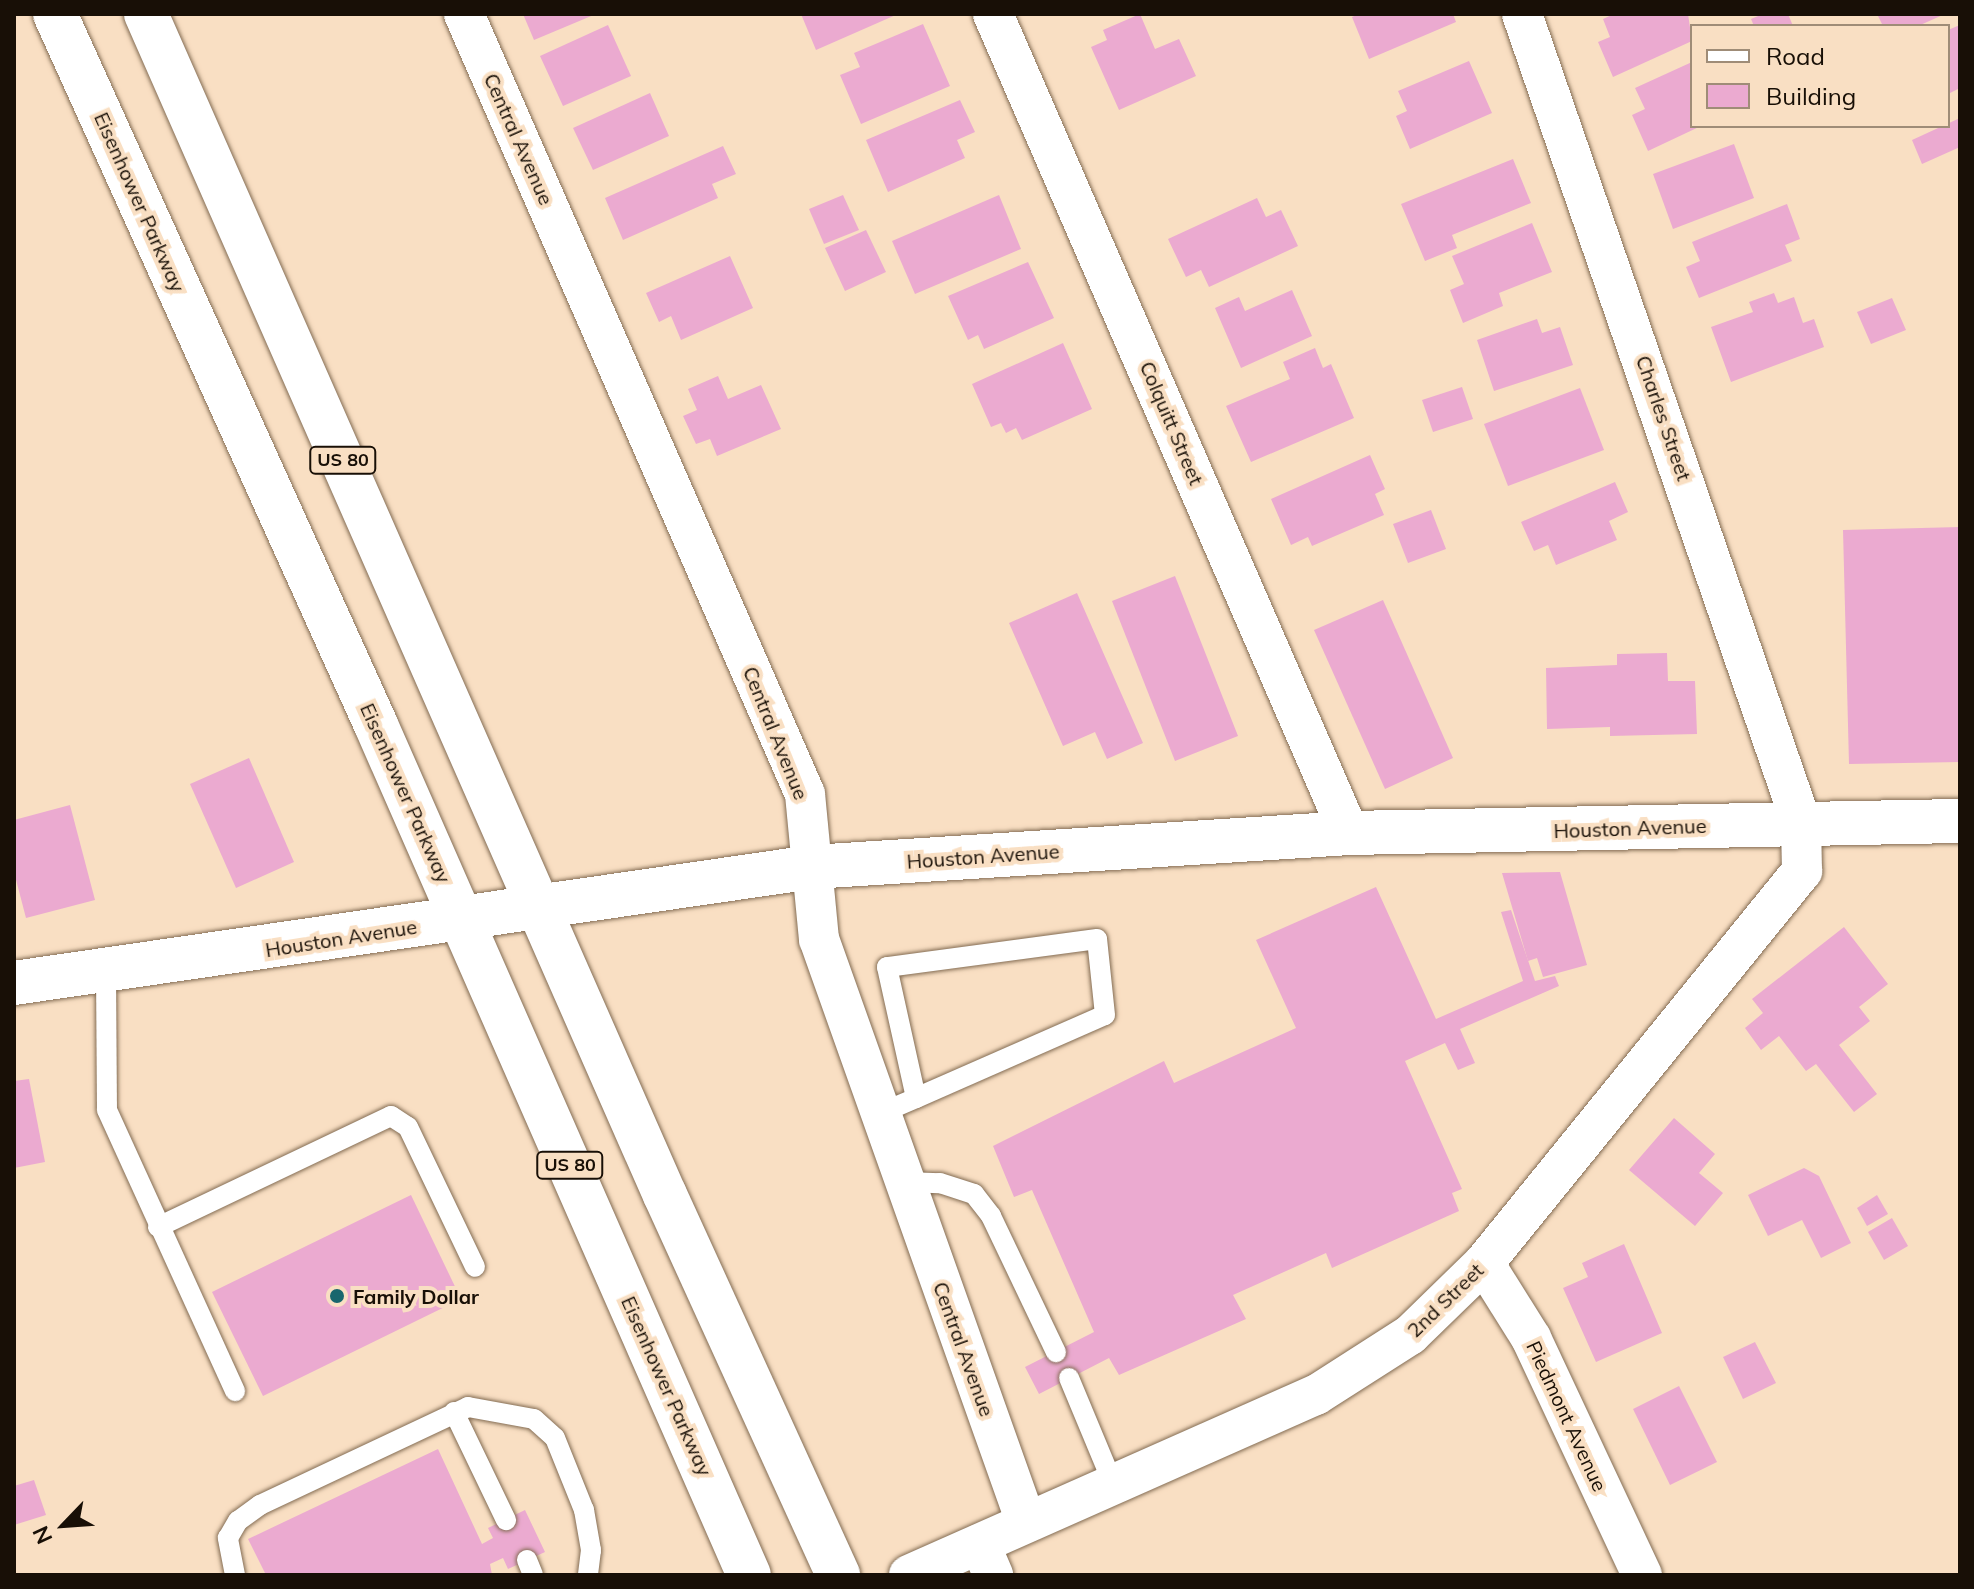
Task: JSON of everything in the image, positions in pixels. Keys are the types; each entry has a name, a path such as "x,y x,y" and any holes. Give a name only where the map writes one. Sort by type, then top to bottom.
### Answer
{"main road":[{"name":"Eisenhower Parkway","path":"55,14 461,919 749,1575"},
{"name":"US 80","path":"146,14 838,1575"},
{"name":"Houston Avenue","path":"14,983 812,867 1349,833 1960,821"}],"street":[{"name":"Central Avenue","path":"464,14 805,794 819,939 898,1106 904,1182 1026,1522"},
{"name":"Colquitt Street","path":"993,14 1349,833"},
{"name":"Charles Street","path":"1522,14 1801,822"},
{"name":"2nd Street","path":"909,1575 986,1560 1026,1522 1114,1486 1368,1367 1410,1335 1484,1263 1781,901 1802,871 1801,822"},
{"name":"Piedmont Avenue","path":"1484,1263 1531,1338 1642,1575"}],"lane":[{"path":"1097,939 1105,1015 898,1106 887,967 1097,939"},
{"path":"106,971 107,1110 235,1391"},
{"path":"158,1227 391,1116 408,1127 475,1267"},
{"path":"904,1182 940,1183 974,1194 991,1216 1056,1352"},
{"path":"1069,1378 1114,1486"},
{"path":"235,1575 228,1538 238,1521 260,1505 468,1407 534,1419 555,1438 584,1510 591,1550 588,1575"},
{"path":"454,1412 506,1520"}],"building":[{"path":"523,14 596,14 534,40"},
{"path":"801,14 898,14 816,50"},
{"path":"1140,14 1155,49 1179,39 1196,76 1119,110 1091,47 1107,40 1103,30"},
{"path":"1359,14 1453,14 1456,22 1369,59 1352,17"},
{"path":"1614,14 1688,14 1690,42 1613,77 1598,42 1610,37 1603,19"},
{"path":"1763,14 1788,14 1792,24 1753,24 1751,19"},
{"path":"1877,14 1945,14 1922,24 1882,24"},
{"path":"923,24 950,86 861,124 840,75 860,67 854,53"},
{"path":"608,25 631,76 563,106 540,56"},
{"path":"1960,25 1960,88 1950,93 1950,29"},
{"path":"1469,61 1492,113 1410,149 1396,116 1407,111 1398,91"},
{"path":"1690,63 1690,128 1697,128 1648,151 1632,115 1645,109 1635,88"},
{"path":"650,93 669,136 593,170 573,128"},
{"path":"960,100 975,132 957,140 965,158 888,192 866,140"},
{"path":"1960,118 1960,147 1922,164 1912,140 1938,128 1950,128 1950,123"},
{"path":"1734,144 1754,198 1673,229 1653,174"},
{"path":"723,146 736,174 712,184 718,198 623,240 605,198"},
{"path":"1513,159 1531,203 1452,235 1457,248 1425,261 1401,204"},
{"path":"843,195 859,230 824,244 809,209"},
{"path":"999,195 1021,249 915,294 892,241"},
{"path":"1257,198 1266,217 1281,210 1298,246 1209,287 1201,270 1186,277 1168,239"},
{"path":"1787,204 1800,239 1785,245 1792,261 1699,298 1686,267 1700,261 1692,242"},
{"path":"1532,223 1552,272 1499,293 1503,306 1463,323 1450,290 1464,284 1452,256"},
{"path":"866,230 886,272 845,291 825,248"},
{"path":"730,256 753,308 681,340 671,316 659,322 646,293"},
{"path":"1028,262 1054,318 984,349 978,335 968,340 948,296"},
{"path":"1292,290 1312,336 1241,368 1215,308 1239,297 1245,311"},
{"path":"1774,293 1778,303 1794,297 1803,323 1814,319 1824,347 1731,382 1711,327 1753,312 1749,302"},
{"path":"1892,298 1906,330 1871,344 1857,312"},
{"path":"1537,319 1542,333 1560,327 1573,365 1494,391 1477,340"},
{"path":"1063,343 1092,409 1022,440 1016,428 1006,433 1001,423 991,427 972,384"},
{"path":"1315,348 1323,368 1331,364 1354,418 1251,462 1226,406 1290,379 1283,362"},
{"path":"718,376 728,399 761,385 781,429 717,456 710,439 696,444 683,416 697,410 688,389"},
{"path":"1462,387 1473,419 1433,432 1422,400"},
{"path":"1580,388 1604,450 1508,486 1484,424"},
{"path":"1370,455 1385,489 1375,494 1384,515 1312,546 1308,537 1291,545 1271,499"},
{"path":"1615,482 1628,512 1609,521 1617,540 1556,565 1548,545 1534,551 1521,522"},
{"path":"1431,510 1446,549 1408,563 1393,524"},
{"path":"1960,527 1960,762 1849,764 1843,530"},
{"path":"1175,576 1238,736 1175,761 1112,601"},
{"path":"1077,593 1143,743 1107,759 1095,732 1063,746 1009,623"},
{"path":"1383,600 1453,758 1385,789 1314,630"},
{"path":"1667,653 1668,681 1695,681 1697,734 1610,736 1610,727 1547,729 1546,668 1617,665 1617,654"},
{"path":"249,758 294,862 236,888 190,784"},
{"path":"70,805 95,900 26,918 14,872 14,820"},
{"path":"1560,872 1587,965 1543,977 1537,958 1528,961 1502,873"},
{"path":"1376,887 1436,1019 1523,981 1501,912 1511,910 1535,981 1555,976 1559,986 1460,1029 1475,1063 1458,1070 1445,1043 1405,1061 1462,1189 1452,1193 1459,1211 1332,1268 1326,1253 1233,1295 1246,1319 1119,1375 1109,1358 1039,1394 1025,1367 1094,1332 1032,1190 1014,1197 993,1146 1164,1061 1174,1083 1296,1028 1256,940"},
{"path":"1844,927 1888,984 1859,1007 1870,1021 1839,1045 1877,1094 1854,1112 1816,1064 1806,1071 1779,1036 1761,1050 1745,1028 1763,1013 1752,999"},
{"path":"29,1079 45,1162 14,1168 14,1081"},
{"path":"1674,1118 1715,1154 1699,1173 1723,1193 1695,1226 1629,1170"},
{"path":"1804,1168 1819,1176 1851,1243 1821,1258 1802,1220 1768,1236 1748,1195"},
{"name":"Family Dollar","path":"411,1195 461,1299 263,1396 212,1292"},
{"path":"1877,1195 1888,1214 1867,1226 1857,1208"},
{"path":"1892,1218 1908,1246 1884,1260 1868,1232"},
{"path":"1624,1244 1662,1333 1596,1362 1563,1288 1588,1277 1582,1263"},
{"path":"1755,1342 1776,1383 1743,1399 1723,1357"},
{"path":"1679,1386 1717,1462 1670,1485 1633,1409"},
{"path":"438,1449 482,1544 493,1538 488,1528 525,1510 545,1552 508,1569 503,1558 490,1564 492,1575 266,1575 248,1539"},
{"path":"34,1480 46,1515 14,1525 14,1486"}],"place":[{"name":"Family Dollar","path":"337,1296"}]}
